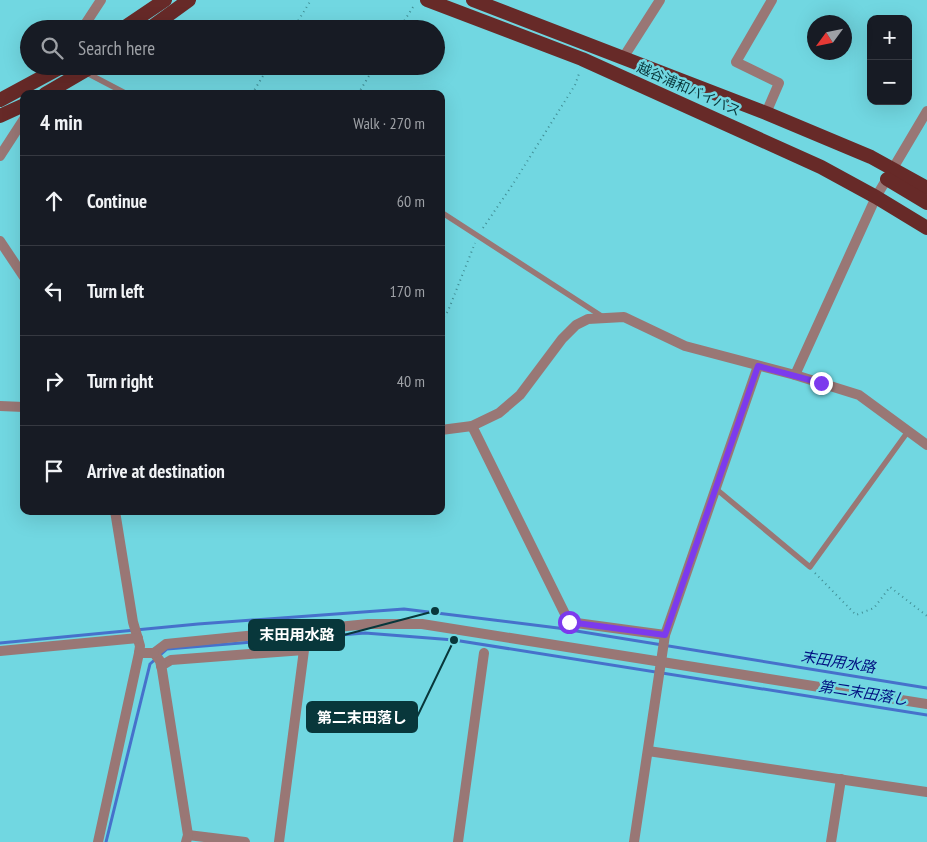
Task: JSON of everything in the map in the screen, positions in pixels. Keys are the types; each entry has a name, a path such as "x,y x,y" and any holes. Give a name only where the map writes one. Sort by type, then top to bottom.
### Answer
{"highway":[{"path":"135,20 165,0"},
{"path":"161,20 189,0"},
{"name":"越谷浦和バイパス","path":"427,0 582,59 821,168 876,197 927,228"},
{"name":"越谷浦和バイパス","path":"473,0 766,113 891,174 927,188"},
{"path":"0,100 46,75"},
{"path":"52,90 78,75"},
{"path":"0,116 20,110"},
{"path":"891,174 927,203"}],"street":[{"path":"88,20 101,0"},
{"path":"623,58 660,0"},
{"path":"766,113 779,83 736,62 772,0"},
{"path":"795,375 876,197 927,111"},
{"path":"0,156 20,117"},
{"path":"0,241 20,272"},
{"path":"445,429 472,426 499,412 520,395 567,332 588,319 624,317 685,346 795,375 859,396 927,444"},
{"path":"634,842 665,635 758,366"},
{"path":"0,406 20,407"},
{"path":"472,426 569,622 665,635"},
{"path":"98,842 139,653 138,638 133,622 116,515"},
{"path":"139,653 154,653 166,644 368,624 422,624 927,704"},
{"path":"0,651 138,638"},
{"path":"161,666 171,660 304,650 279,842"},
{"path":"154,653 161,666 187,839 245,842"},
{"path":"458,842 484,653"},
{"path":"648,751 927,792"},
{"path":"831,842 841,779"}],"lane":[{"path":"98,75 121,90"},
{"path":"445,214 605,318"},
{"path":"715,488 810,567 909,430"}],"path":[{"path":"299,20 311,0"},
{"path":"406,20 418,0"},
{"path":"445,315 478,234 514,184 575,85 582,59"},
{"path":"254,90 264,75"},
{"path":"360,90 370,75"},
{"path":"810,567 856,615 874,608 890,588 927,616"}],"waterway":[{"name":"末田用水路","path":"0,643 198,624 404,609 558,628 927,688"},
{"name":"第二末田落し","path":"106,842 150,664 167,649 365,633 454,640 927,715"}],"place":[{"name":"末田用水路","path":"435,611"},
{"name":"第二末田落し","path":"454,640"}],"route":[{"path":"569,622 638,633 665,635 758,366 821,383"}]}
